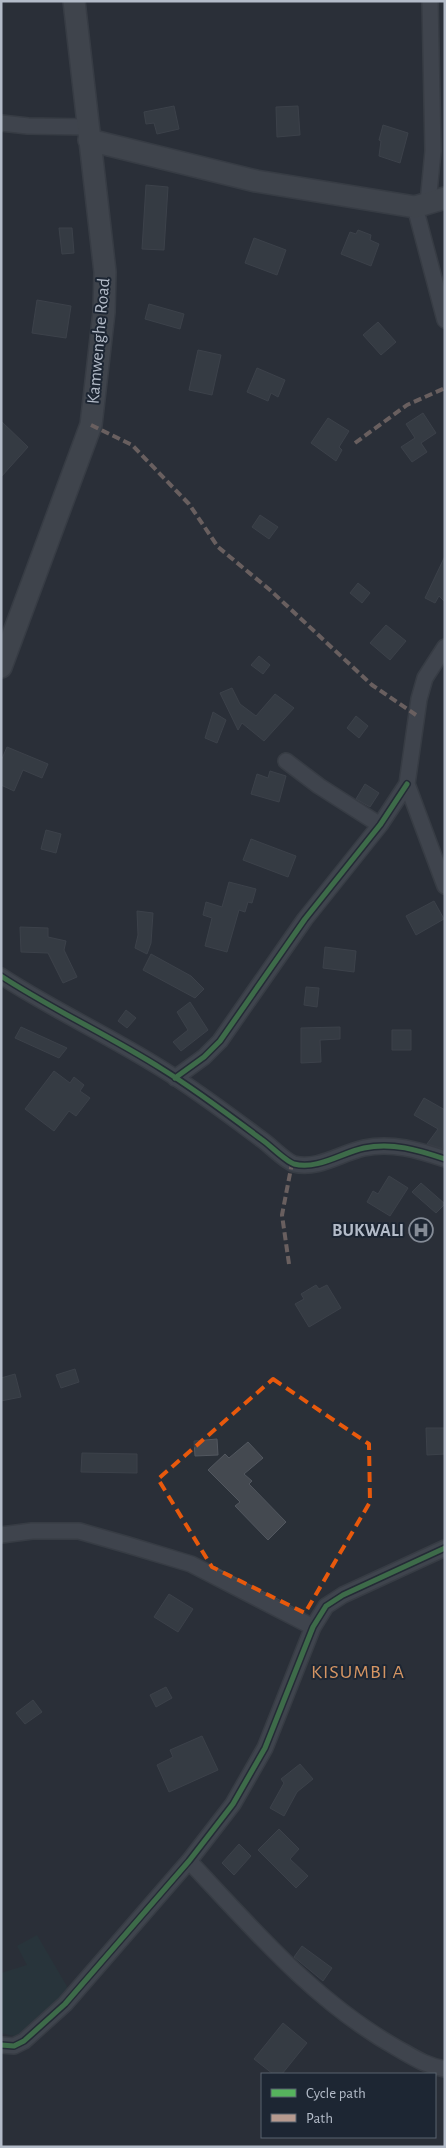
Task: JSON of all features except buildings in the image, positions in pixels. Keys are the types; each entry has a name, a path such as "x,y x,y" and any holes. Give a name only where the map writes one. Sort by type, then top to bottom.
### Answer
{"main road":[{"name":"Kamwenghe Road","path":"2,660 91,425 100,360 105,272 74,1"},
{"path":"89,133 256,181 429,203"}],"street":[{"path":"430,1 433,151 429,203 445,320"},
{"path":"1,123 89,133"},
{"path":"175,1078 204,1057 220,1041 305,919 380,825 407,784 419,699 425,678 445,647"},
{"path":"286,761 319,786 380,825"},
{"path":"407,784 445,886"},
{"path":"1,976 175,1078 261,1138 292,1163 304,1165 321,1163 363,1148 390,1145 420,1151 445,1159"},
{"path":"1,1535 79,1531 191,1564 313,1626"},
{"path":"1,2045 14,2046 24,2040 65,2004 189,1861 233,1804 265,1748 313,1626 326,1606 343,1594 445,1548"},
{"path":"189,1861 307,1983 365,2030 429,2067 445,2069"}],"highlighted area":[{"path":"273,1379 369,1444 370,1502 305,1613 212,1567 158,1479"}],"green space":[{"path":"37,1935 69,1990 27,2039 1,2033 1,1973 27,1965 17,1946"}],"marked path":[{"path":"355,443 407,405 445,388"},
{"path":"91,425 132,445 189,504 218,547 270,590 372,685 416,715"},
{"path":"289,1264 282,1215 292,1163"}],"cycle path":[{"path":"175,1078 204,1057 220,1041 305,919 380,825 407,784"},
{"path":"1,976 175,1077 294,1164 312,1165 321,1163 355,1150 374,1146 395,1146 445,1159"},
{"path":"1,2045 14,2046 24,2041 65,2004 189,1861 233,1804 265,1748 313,1627 326,1606 343,1595 445,1548"}],"place":[{"name":"BUKWALI","path":"421,1230"}],"district":[{"name":"KISUMBI A","path":"358,1671"}]}
